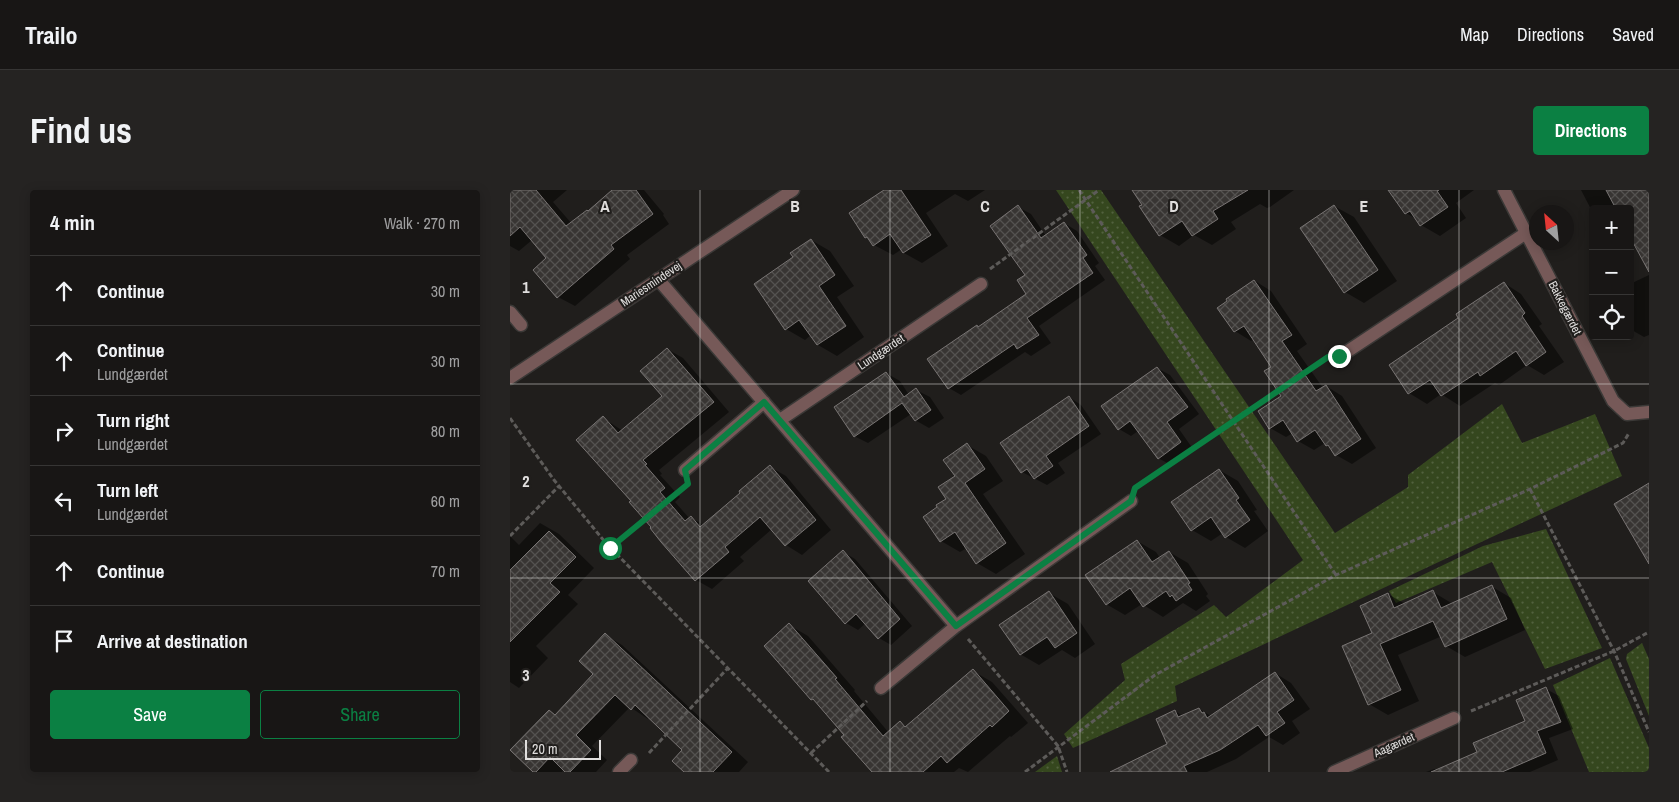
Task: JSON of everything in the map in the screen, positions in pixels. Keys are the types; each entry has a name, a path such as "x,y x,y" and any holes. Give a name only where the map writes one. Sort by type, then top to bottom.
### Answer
{"street":[{"name":"Mariesmindevej","path":"510,378 793,190"},
{"name":"Bakkegærdet","path":"1504,190 1613,401 1627,414 1646,413"},
{"path":"1339,356 1526,233"},
{"path":"658,279 956,626"},
{"name":"Lundgærdet","path":"780,420 982,284"},
{"path":"510,312 521,325"},
{"path":"685,470 764,402"},
{"path":"881,688 956,626 1131,501"},
{"name":"Aagærdet","path":"1334,772 1454,718"},
{"path":"619,772 631,760"}],"path":[{"path":"1079,190 1336,575"},
{"path":"982,284 983,275 1099,190"},
{"path":"1131,501 1135,488 1328,357 1339,356"},
{"path":"1025,772 1155,675 1336,575 1530,489 1623,443 1646,413"},
{"path":"510,418 559,486 610,548 829,772"},
{"path":"610,548 688,484 685,470"},
{"path":"510,536 559,486"},
{"path":"1530,489 1614,651 1649,732"},
{"path":"956,626 1058,746 1067,772"},
{"path":"1454,718 1614,651 1649,632"},
{"path":"631,760 642,761 727,669"},
{"path":"811,754 881,688"}],"green space":[{"path":"1056,190 1101,190 1335,533 1408,487 1408,475 1502,404 1522,443 1595,414 1622,476 1175,686 1177,701 1073,748 1064,734 1125,680 1121,664 1214,605 1226,617 1303,560"},
{"path":"1546,529 1602,648 1545,669 1492,562 1396,603 1389,591 1483,546"},
{"path":"1642,643 1649,659 1649,716 1626,659 1627,654"},
{"path":"1610,658 1649,748 1649,772 1589,772 1553,685"},
{"path":"1057,756 1062,772 1035,772"}],"building":[{"path":"510,190 536,190 566,226 588,211 612,190 636,190 653,214 611,245 614,249 557,298 533,270 546,258 520,227 510,236"},
{"path":"884,190 901,190 931,235 903,253 890,234 873,246 867,237 865,238 849,213"},
{"path":"1132,190 1248,190 1213,211 1218,219 1192,236 1182,221 1159,236 1139,206 1142,205"},
{"path":"1388,190 1439,190 1437,191 1448,207 1420,226 1410,211 1405,214"},
{"path":"1606,190 1649,190 1649,272 1634,244 1634,205 1614,205"},
{"path":"1018,205 1041,238 1064,222 1087,255 1083,258 1093,273 1027,318 1039,335 1017,349 1014,344 948,389 927,359 1026,294 1017,280 1025,275 990,226"},
{"path":"1334,205 1378,270 1344,293 1300,228"},
{"path":"811,239 835,275 819,286 846,326 817,345 799,320 785,330 754,284 793,257 790,253"},
{"path":"1254,280 1292,335 1282,341 1316,391 1326,385 1361,439 1335,456 1315,430 1297,442 1283,420 1269,429 1258,411 1281,396 1264,371 1271,367 1244,326 1234,332 1217,308 1227,301 1226,299"},
{"path":"1504,282 1525,313 1522,316 1546,352 1526,366 1516,351 1480,376 1478,372 1441,396 1430,380 1408,394 1389,365 1458,318 1456,314"},
{"path":"667,348 714,402 643,460 647,464 645,465 665,488 660,492 685,521 691,516 700,527 770,465 816,520 785,546 760,517 725,547 729,552 695,581 629,502 631,501 576,440 603,416 618,433 662,396 640,371"},
{"path":"1157,367 1188,407 1167,422 1181,442 1158,459 1130,421 1118,430 1101,406"},
{"path":"886,372 904,397 916,388 931,410 915,421 902,403 854,437 834,407"},
{"path":"1069,396 1089,426 1046,456 1053,466 1034,479 1027,469 1021,473 1000,443"},
{"path":"967,443 985,469 965,483 1006,543 976,564 955,532 940,542 923,517 946,499 938,487 955,476 943,460"},
{"path":"1219,469 1239,498 1236,500 1250,520 1225,538 1211,517 1191,531 1171,502"},
{"path":"1649,483 1649,564 1614,504"},
{"path":"549,531 576,557 550,583 560,592 510,642 510,570"},
{"path":"1137,540 1152,562 1169,551 1190,583 1188,584 1192,590 1176,601 1166,591 1143,607 1130,588 1106,605 1085,575"},
{"path":"843,550 900,619 878,639 856,614 845,624 808,581"},
{"path":"1492,585 1507,619 1445,647 1433,621 1380,644 1401,690 1368,705 1342,646 1372,633 1360,606 1388,593 1394,608 1433,590 1441,608"},
{"path":"1049,591 1077,633 1055,648 1047,637 1020,655 999,625"},
{"path":"789,623 837,678 835,679 883,736 900,721 905,727 973,669 1009,711 947,763 941,756 923,772 872,772 841,737 844,735 764,646"},
{"path":"605,633 732,752 713,772 684,772 672,761 682,750 635,705 631,710 615,695 576,735 591,750 570,772 565,772 550,757 536,772 533,772 510,750 549,710 555,715 593,674 579,661"},
{"path":"1275,672 1294,700 1277,712 1285,723 1266,736 1258,725 1220,750 1184,766 1187,772 1110,772 1167,744 1156,719 1175,710 1178,717 1199,708 1207,718"},
{"path":"1546,687 1561,722 1537,731 1546,753 1502,772 1431,772 1477,752 1473,743 1525,721 1516,700"}],"route":[{"path":"610,548 688,484 685,470 764,402 956,626 1131,501 1135,488 1328,357 1339,356"}]}
